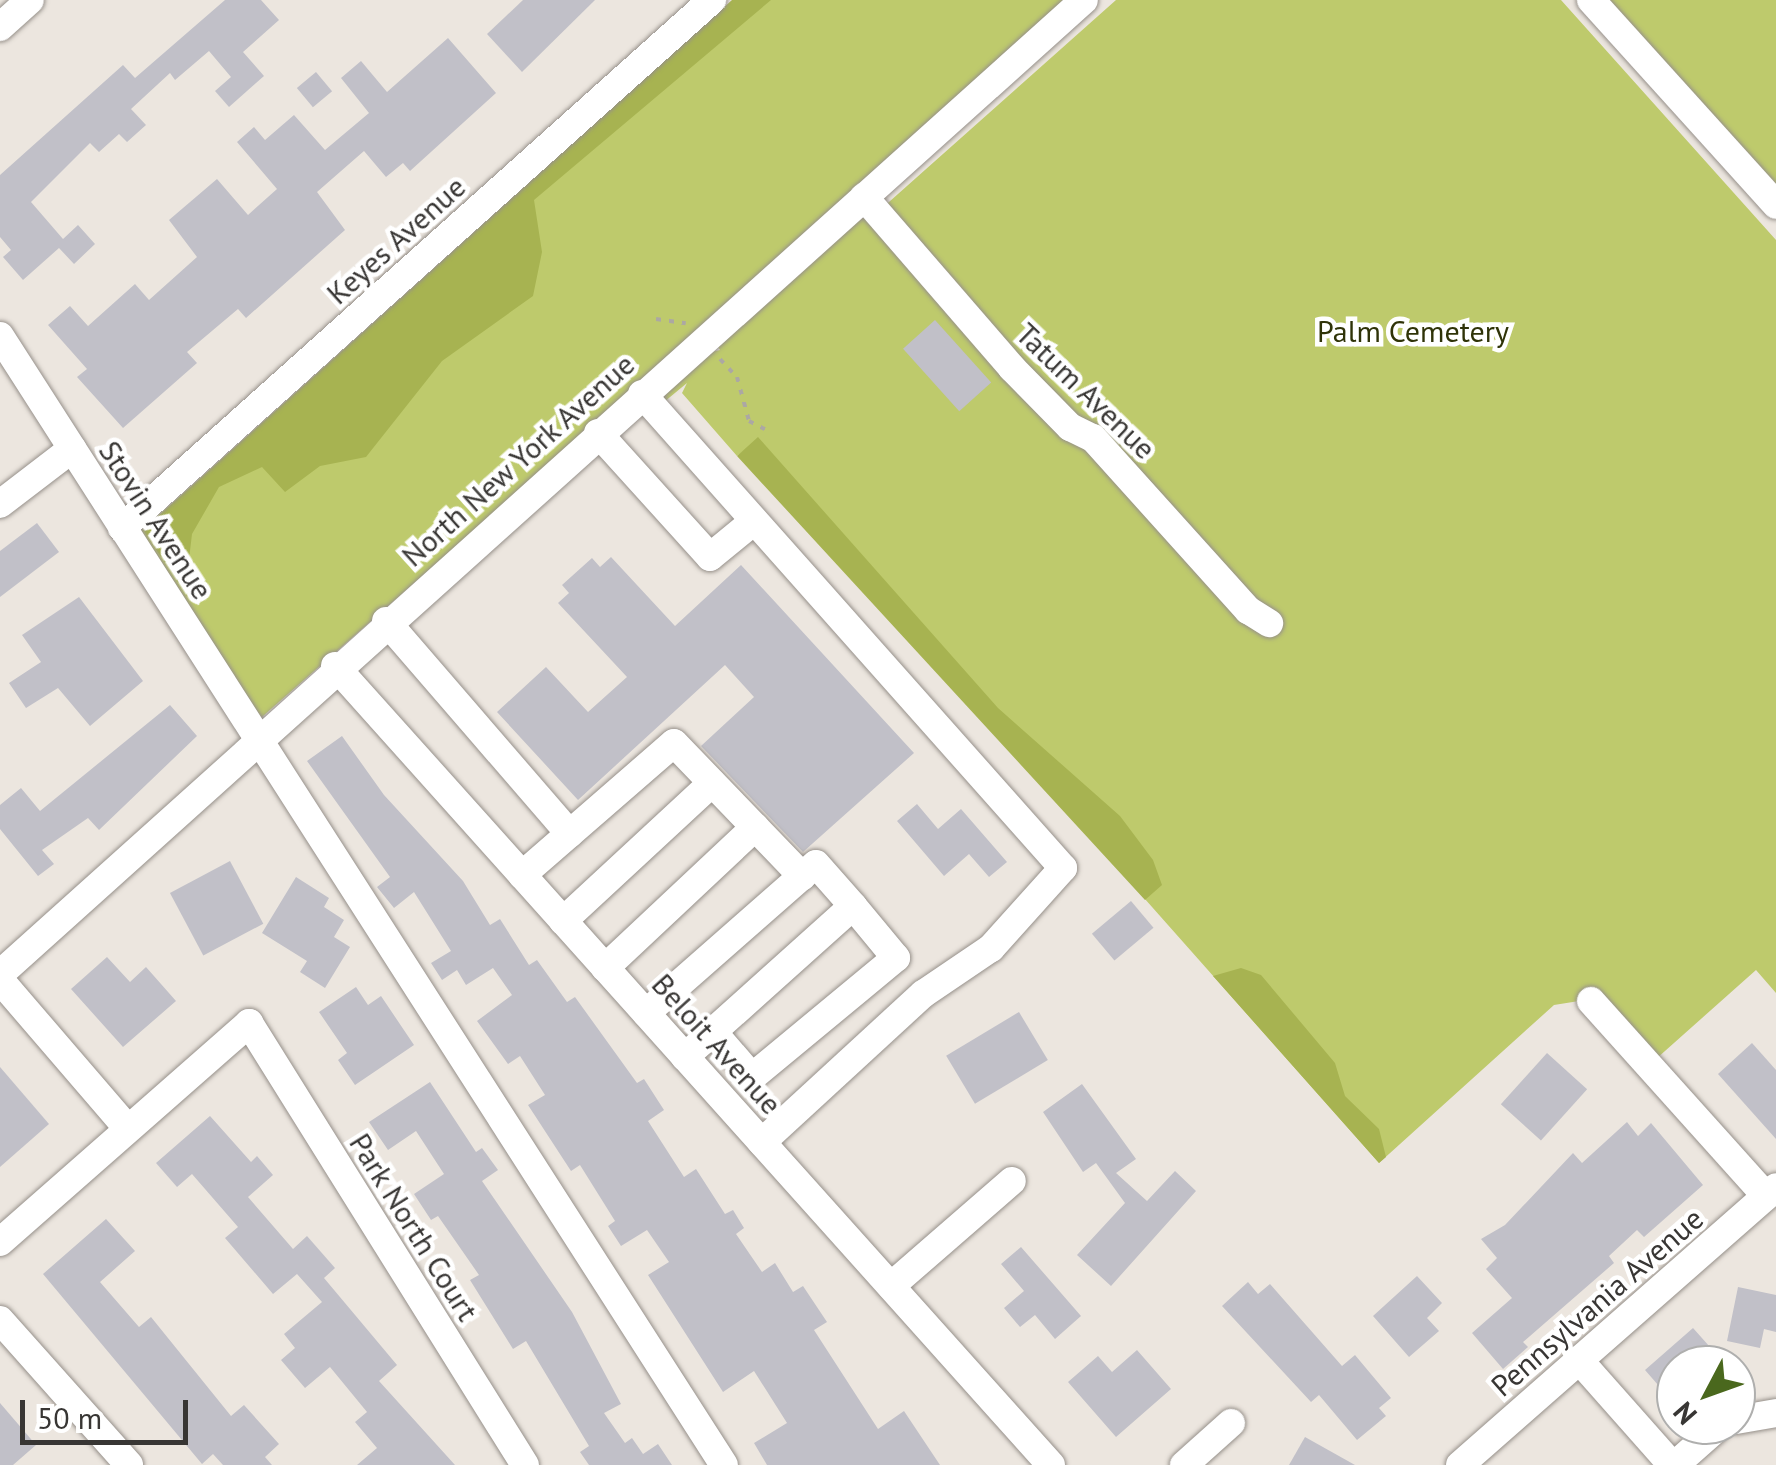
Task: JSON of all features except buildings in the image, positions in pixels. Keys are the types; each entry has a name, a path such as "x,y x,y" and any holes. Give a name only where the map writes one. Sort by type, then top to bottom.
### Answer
{"street":[{"name":"Keyes Avenue","path":"122,528 712,0"},
{"name":"North New York Avenue","path":"0,977 335,666 1084,0"},
{"path":"1592,0 1776,205"},
{"name":"Tatum Avenue","path":"864,197 1012,368 1070,427 1093,438 1248,610 1269,623"},
{"name":"Stovin Avenue","path":"0,336 256,739 291,780 724,1465"},
{"path":"642,394 1063,868 991,948 923,994 762,1142"},
{"path":"598,433 710,558 754,521"},
{"path":"0,504 72,450"},
{"path":"386,621 570,834"},
{"name":"Beloit Avenue","path":"335,666 1051,1465"},
{"path":"522,876 674,744 802,876"},
{"path":"563,921 712,783"},
{"path":"605,968 755,827"},
{"path":"646,1013 816,864 923,994"},
{"path":"685,1057 853,906"},
{"path":"713,1032 752,1077 896,958"},
{"path":"0,977 128,1129 0,1242"},
{"path":"1591,1001 1771,1192"},
{"name":"Park North Court","path":"128,1129 248,1023 525,1465"},
{"path":"891,1286 1012,1181"},
{"name":"Pennsylvania Avenue","path":"1460,1465 1771,1192"},
{"path":"0,1320 129,1465"},
{"path":"1579,1360 1673,1465 1696,1445"},
{"path":"1184,1465 1230,1423"}],"path":[{"path":"656,319 685,322 737,377 750,421 765,429"}],"green space":[{"path":"732,0 771,0 534,200 542,252 533,296 442,361 366,457 320,466 285,492 262,467 219,487 192,534 185,593 143,530"},
{"path":"736,0 1077,0 254,724 134,537"},
{"name":"Palm Cemetery","path":"1116,0 1561,0 1776,240 1776,993 1756,970 1656,1059 1579,1001 1554,1005 1379,1163 746,449 737,456 682,393 687,383 664,402 661,394 707,353 720,350 716,344 862,218 871,218"},
{"path":"1609,0 1776,0 1776,186"},
{"path":"758,437 998,708 1120,816 1153,860 1162,885 1145,900 737,456"},
{"path":"1241,968 1261,975 1335,1063 1345,1096 1379,1129 1386,1157 1379,1163 1213,976"}]}
